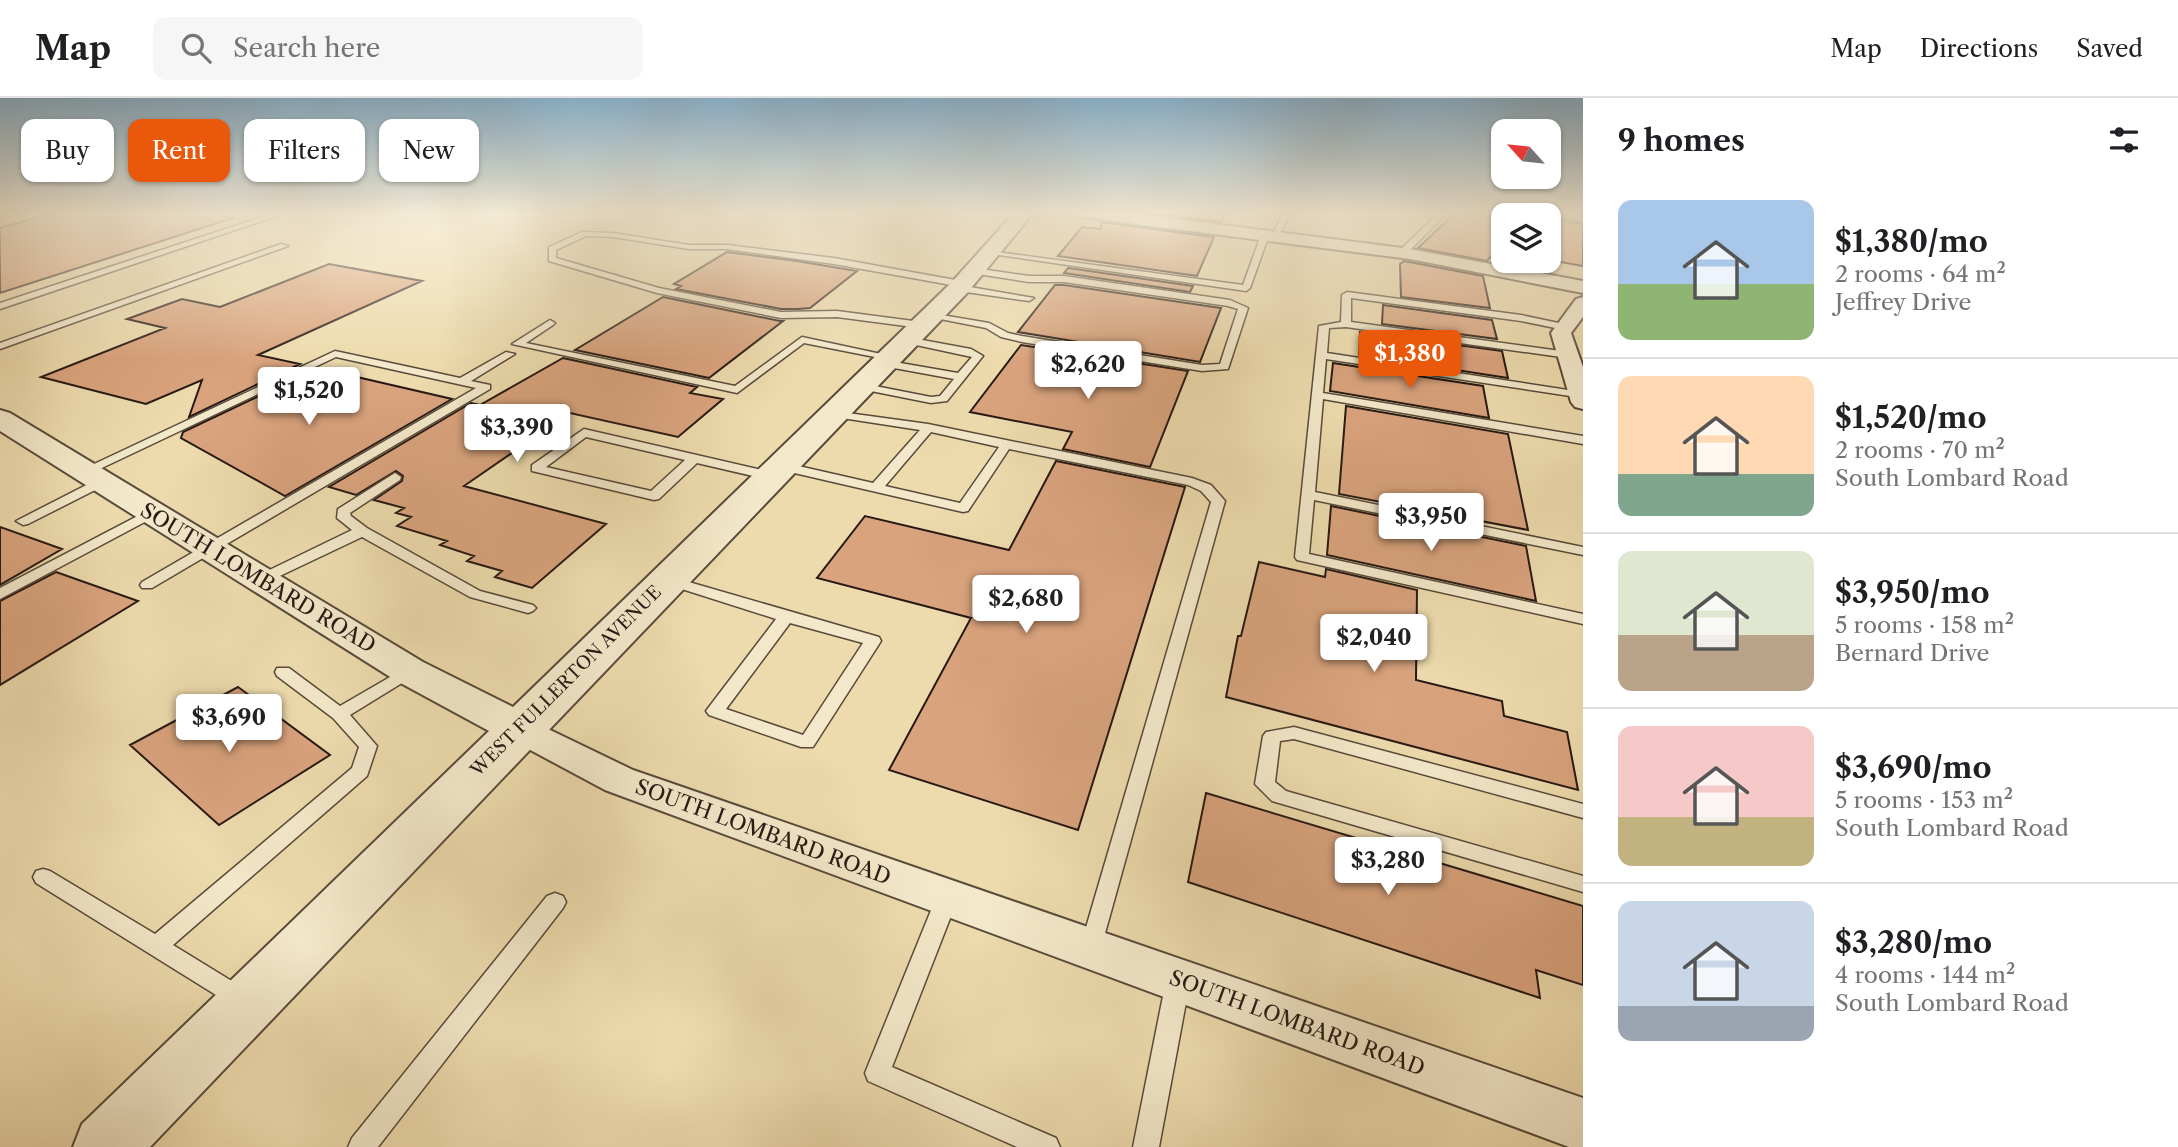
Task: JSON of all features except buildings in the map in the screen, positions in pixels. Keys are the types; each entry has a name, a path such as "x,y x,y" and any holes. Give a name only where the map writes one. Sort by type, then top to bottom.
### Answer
{"street":[{"name":"WEST FULLERTON AVENUE","path":"105,1147 982,261"},
{"path":"1444,261 1583,287"},
{"path":"1577,376 1561,333 1583,303"},
{"name":"SOUTH LOMBARD ROAD","path":"4,425 409,671 619,780 1583,1125"}],"lane":[{"path":"0,306 137,261"},
{"path":"0,346 242,261"},
{"path":"558,261 657,290 781,316 837,314 889,357 931,400 943,399 978,356 971,352 889,357"},
{"path":"835,261 965,281 1029,298"},
{"path":"1047,261 1246,288 1258,261"},
{"path":"889,357 989,326 1004,335 1202,368 1224,367 1243,308 1230,303 1065,279 965,281"},
{"path":"1346,324 1347,295 1521,318 1565,327"},
{"path":"550,323 517,344 737,390 802,340 889,357 961,377"},
{"path":"1577,376 1346,324 1324,326 1302,557 1583,619"},
{"path":"23,520 91,477 335,354 486,387 147,585"},
{"path":"461,382 510,354"},
{"path":"1321,355 1577,376"},
{"path":"889,357 928,428 1192,481 1206,488 1218,501 1091,949"},
{"path":"1317,395 1583,440"},
{"path":"876,488 928,428"},
{"path":"694,459 654,496 536,468 584,433 694,459 876,488 963,508 1006,444"},
{"path":"395,477 343,512 344,518 362,531 475,594 528,608"},
{"path":"1308,495 1583,551"},
{"path":"0,594 151,513"},
{"path":"260,580 362,531"},
{"path":"667,579 873,641 807,743 715,711 786,617"},
{"path":"339,714 409,671"},
{"path":"156,946 360,771 368,746 339,714 283,672"},
{"path":"1583,811 1294,733 1272,736 1265,784 1279,796 1583,884"},
{"path":"43,877 248,1003"},
{"path":"947,898 877,1073 1047,1147"},
{"path":"361,1147 555,902"},
{"path":"1146,1147 1178,980"}]}
